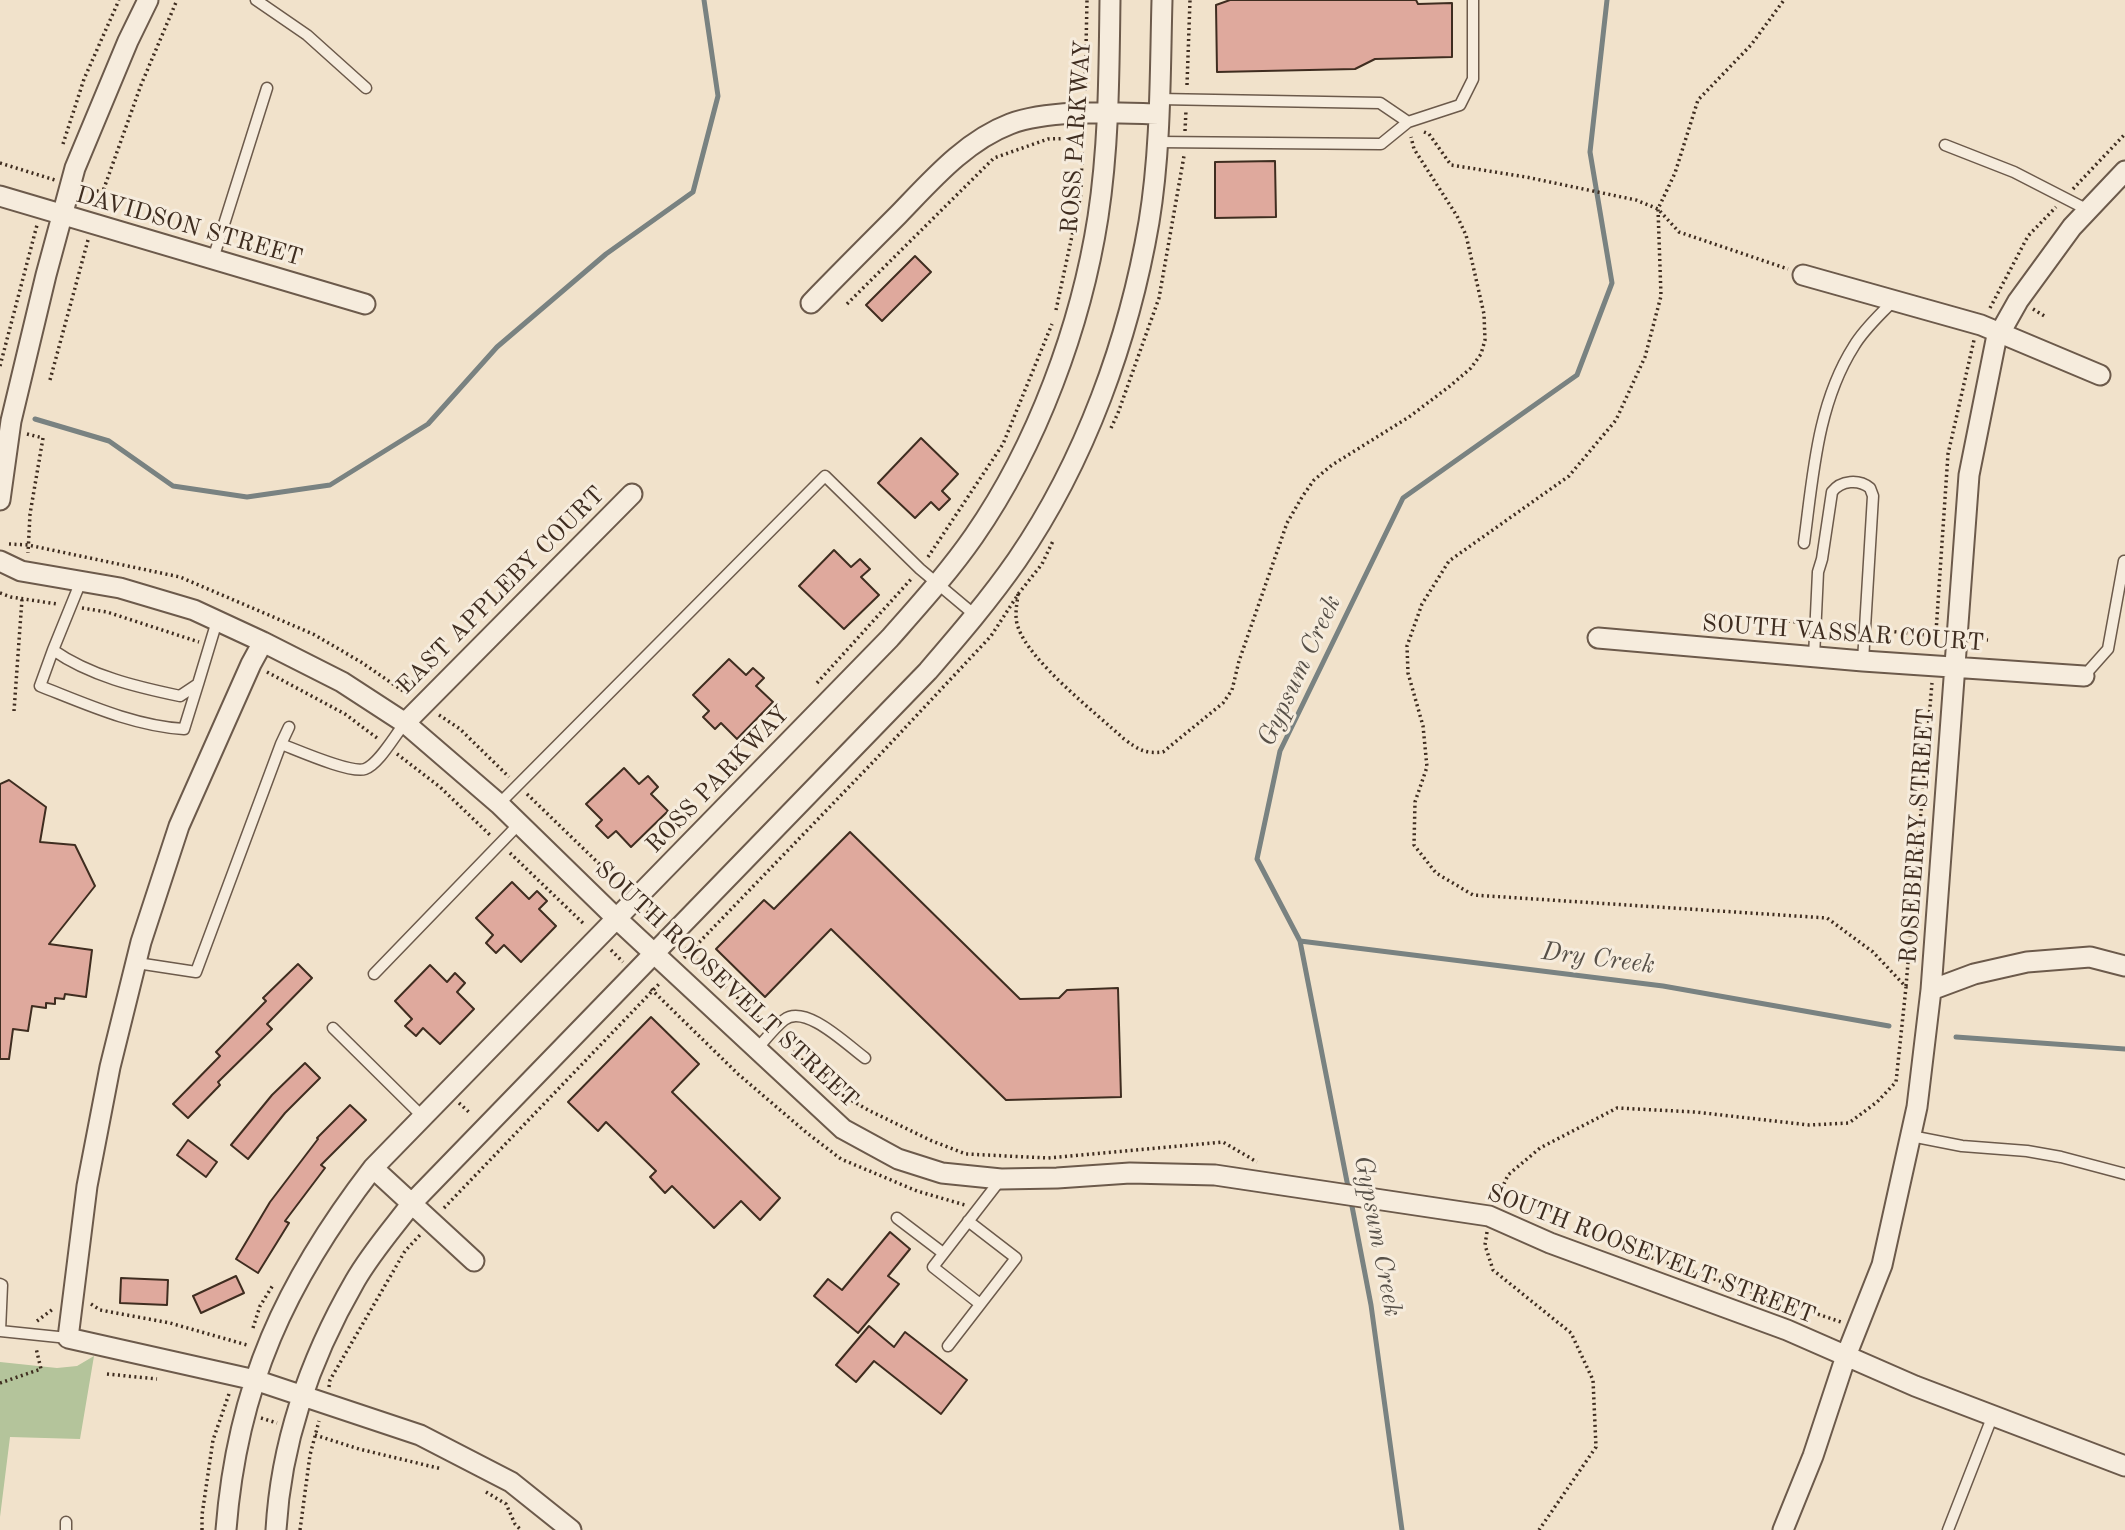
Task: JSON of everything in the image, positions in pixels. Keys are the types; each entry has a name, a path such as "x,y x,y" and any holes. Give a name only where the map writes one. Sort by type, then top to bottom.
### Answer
{"street":[{"path":"0,500 10,430 75,168 128,41 149,0"},
{"name":"ROSS PARKWAY","path":"226,1530 230,1485 246,1409 246,1377 316,1248 344,1206 373,1168 890,638 975,535 1010,478 1059,366 1091,259 1108,113 1110,0"},
{"path":"276,1530 287,1455 302,1396 333,1322 356,1279 412,1203 928,671 976,616 1019,557 1066,474 1098,405 1130,311 1149,220 1157,142 1162,0"},
{"path":"811,303 942,170 978,141 1010,124 1051,116 1159,107"},
{"name":"ROSEBERRY STREET","path":"1783,1530 1813,1456 1846,1356 1882,1265 1917,1107 1931,990 1969,475 1996,340 2018,301 2072,227 2125,172"},
{"name":"DAVIDSON STREET","path":"0,196 365,304"},
{"path":"1803,275 1981,326 2100,375"},
{"name":"EAST APPLEBY COURT","path":"405,723 632,494"},
{"name":"SOUTH ROOSEVELT STREET","path":"0,561 21,571 120,588 194,610 342,682 405,723 499,804 617,919 843,1129 898,1159 942,1173 1001,1179 1130,1174 1214,1175 1489,1216 1550,1243 1787,1330 1914,1385 2125,1466"},
{"name":"SOUTH VASSAR COURT","path":"1598,638 1863,661 2084,676"},
{"path":"263,642 179,826 141,942 110,1067 87,1186 68,1338 246,1377 420,1434 511,1482 571,1530"},
{"path":"1931,990 1974,974 2026,962 2090,957 2125,966"},
{"path":"373,1168 474,1261"}],"lane":[{"path":"256,0 307,35 366,88"},
{"path":"1157,142 1381,144 1408,121 1460,105 1473,79 1473,0"},
{"path":"213,259 267,88"},
{"path":"1159,107 1380,103 1408,121"},
{"path":"1945,145 2014,172 2088,210"},
{"path":"1804,543 1815,452 1839,372 1855,343 1893,300"},
{"path":"499,804 825,477 920,569 976,616"},
{"path":"1814,657 1818,572 1832,492 1844,483 1857,482 1870,488 1873,496 1863,661"},
{"path":"2084,676 2108,649 2124,561"},
{"path":"81,581 40,686 158,728 184,729 217,621"},
{"path":"53,650 72,663 145,689 180,696 198,684"},
{"path":"281,744 356,770 367,768 380,757 405,723"},
{"path":"136,963 196,972 289,727"},
{"path":"374,974 520,824"},
{"path":"757,1049 785,1018 797,1015 811,1018 865,1058"},
{"path":"333,1028 423,1117"},
{"path":"1911,1136 1962,1146 2027,1151 2061,1157 2125,1174"},
{"path":"980,1304 933,1267 1001,1179"},
{"path":"897,1218 943,1253"},
{"path":"948,1346 1016,1258 968,1221"},
{"path":"0,1283 0,1331 68,1338"},
{"path":"1948,1530 1993,1415"}],"path":[{"path":"50,380 101,192 141,85 177,0"},
{"path":"811,690 920,569 1003,444 1054,319 1081,191 1087,0"},
{"path":"1539,1530 1596,1447 1593,1380 1571,1333 1493,1270 1485,1245 1489,1216 1508,1175 1541,1148 1617,1108 1695,1112 1809,1125 1849,1123 1877,1102 1896,1082 1906,987 1873,952 1828,918 1473,895 1436,873 1414,845 1415,802 1427,766 1423,726 1408,673 1407,646 1422,604 1449,561 1569,476 1616,420 1645,357 1661,296 1658,209 1675,173 1698,100 1751,45 1784,0"},
{"path":"1408,121 1429,134 1451,164 1636,200 1658,209 1679,232 1803,275"},
{"path":"1003,580 1018,593 1018,628 1042,663 1138,749 1150,754 1163,752 1223,703 1232,690 1287,523 1314,480 1332,465 1409,416 1450,386 1471,368 1481,354 1485,340 1484,314 1466,235 1457,216 1414,149 1408,121"},
{"path":"847,304 994,158 1048,139 1083,138"},
{"path":"10,430 43,438 30,514 27,553 21,571"},
{"path":"0,593 107,612 210,647"},
{"path":"14,711 22,599"},
{"path":"1788,621 1988,640"},
{"path":"251,664 345,713 440,787 738,1074 841,1159 917,1191 967,1205"},
{"path":"602,904 621,886 835,1091 932,1141 966,1154 1048,1158 1223,1142 1257,1162"},
{"path":"448,1091 485,1128"},
{"path":"251,1332 260,1306 274,1284"},
{"path":"202,1530 213,1440 228,1397 246,1377 247,1345"},
{"path":"107,1374 164,1379"},
{"path":"220,1392 258,1417 359,1449 453,1472"},
{"path":"485,1491 506,1504 515,1524 521,1530"}],"green space":[{"path":"94,1356 80,1439 10,1437 0,1517 0,1362 57,1368 77,1366"}],"building":[{"path":"1230,0 1416,0 1418,4 1452,3 1452,57 1375,59 1355,69 1217,72 1216,5"},
{"path":"1275,161 1276,217 1215,218 1215,162"},
{"path":"915,256 931,272 882,321 866,305"},
{"path":"921,438 958,474 942,491 950,499 939,510 931,502 915,518 878,483"},
{"path":"834,550 851,567 860,559 870,569 861,577 879,595 844,629 799,586"},
{"path":"729,659 746,675 753,668 764,678 756,686 773,702 737,739 721,723 715,729 703,717 709,711 693,695"},
{"path":"624,768 639,784 648,776 658,787 651,794 668,811 631,847 616,831 608,838 596,826 602,820 586,804"},
{"path":"9,780 46,807 40,842 75,845 95,886 49,944 92,950 86,997 65,994 64,999 55,998 55,1004 46,1003 46,1008 32,1006 28,1031 13,1029 9,1059 0,1059 0,784"},
{"path":"850,832 1020,999 1059,998 1067,990 1118,988 1121,1097 1006,1100 831,929 765,997 716,949 764,900 774,909"},
{"path":"512,882 529,899 537,891 547,901 539,909 556,926 521,962 504,945 496,953 486,943 493,935 476,918"},
{"path":"298,964 312,978 267,1024 272,1029 218,1082 220,1085 188,1118 173,1104 220,1056 216,1052 266,1001 263,998"},
{"path":"430,965 447,982 455,973 465,983 457,992 474,1009 440,1044 423,1028 416,1036 405,1026 412,1019 395,1001"},
{"path":"651,1017 699,1064 672,1092 780,1198 760,1220 741,1201 714,1228 672,1186 665,1193 650,1177 656,1171 606,1122 598,1131 568,1102"},
{"path":"305,1063 320,1078 285,1113 248,1159 231,1145 272,1095"},
{"path":"350,1105 366,1120 321,1165 325,1168 285,1221 289,1223 258,1273 236,1259 270,1202 317,1138"},
{"path":"188,1140 217,1162 206,1177 177,1155"},
{"path":"890,1232 910,1249 888,1276 899,1284 858,1333 814,1296 828,1279 842,1290"},
{"path":"236,1276 244,1293 201,1313 193,1296"},
{"path":"121,1278 168,1280 167,1305 120,1303"},
{"path":"869,1326 894,1347 905,1332 967,1380 941,1414 874,1361 856,1382 836,1365"}],"waterway":[{"path":"35,419 109,441 173,486 247,497 330,485 428,424 497,347 606,254 693,192 718,96 704,0"},
{"name":"Gypsum Creek","path":"1349,1192 1300,941 1257,859 1280,751 1403,498 1577,375 1612,283 1590,152 1607,0"},
{"name":"Dry Creek","path":"1300,941 1663,986 1889,1026"},
{"name":"Dry Creek","path":"1956,1037 2125,1049"},
{"name":"Gypsum Creek","path":"1351,1201 1371,1305 1402,1530"}]}
